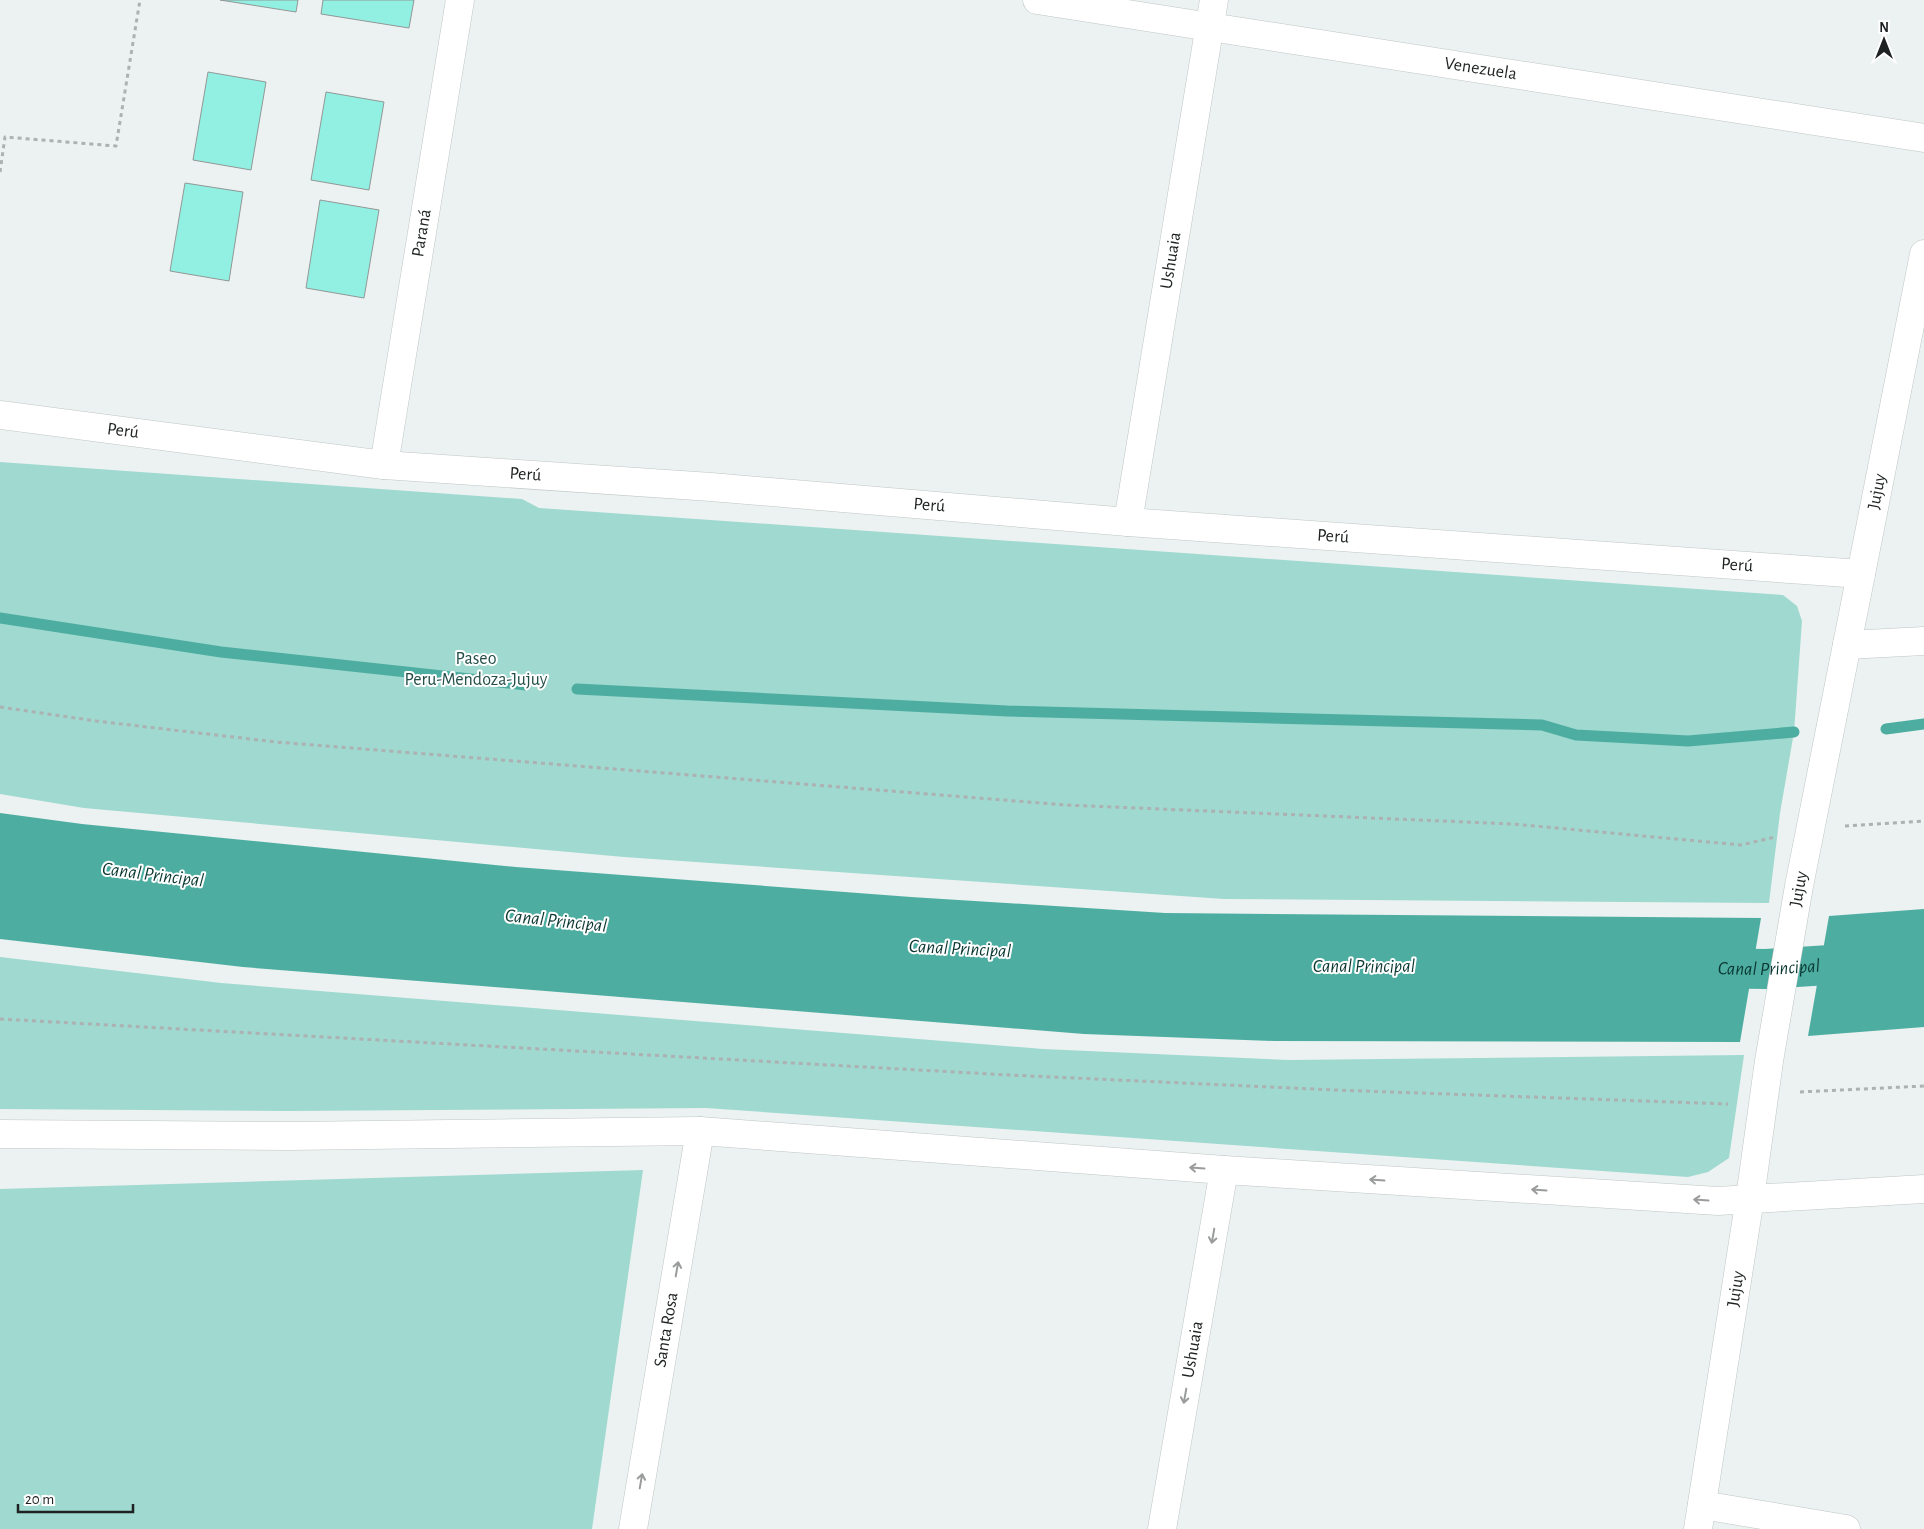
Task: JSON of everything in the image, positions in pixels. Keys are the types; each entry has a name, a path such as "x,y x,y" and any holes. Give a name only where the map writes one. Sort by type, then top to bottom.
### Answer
{"street":[{"name":"Paraná","path":"384,465 460,0"},
{"name":"Venezuela","path":"1037,0 1924,138"},
{"name":"Ushuaia","path":"1128,522 1214,0"},
{"name":"Jujuy","path":"1700,1517 1750,1198 1769,1061 1799,886 1924,254"},
{"name":"Perú","path":"0,415 384,465 711,487 1128,522 1861,574"},
{"path":"1847,645 1924,641"},
{"path":"0,1134 288,1136 700,1131 1224,1170 1718,1201 1924,1189"},
{"name":"Santa Rosa","path":"633,1529 700,1131"},
{"name":"Ushuaia","path":"1162,1529 1224,1170"},
{"path":"1700,1517 1846,1529"}],"path":[{"path":"0,172 5,138 116,146 140,0"},
{"path":"0,707 96,721 276,742 1066,804 1513,824 1742,845 1811,828 1924,821"},
{"path":"0,1019 712,1060 1335,1090 1737,1104 1764,1094 1924,1086"}],"green space":[{"name":"Paseo Peru-Mendoza-Jujuy","path":"0,462 522,499 539,508 1783,595 1797,606 1802,621 1794,732 1780,813 1769,903 1224,899 624,857 84,808 0,794"},
{"path":"0,957 221,983 1043,1049 1289,1060 1744,1055 1729,1158 1708,1172 1688,1177 706,1108 286,1111 0,1109"},
{"path":"643,1170 592,1529 0,1529 0,1189"}],"water":[{"path":"0,813 82,824 516,867 911,897 1165,913 1761,918 1740,1042 1274,1041 1084,1034 243,967 0,939"},
{"path":"1924,909 1924,1027 1808,1036 1829,916"}],"building":[{"path":"220,0 298,0 296,12"},
{"path":"323,0 414,0 409,28 321,14"},
{"path":"208,72 266,82 251,170 193,160"},
{"path":"326,92 384,102 369,190 311,180"},
{"path":"185,183 243,192 229,281 170,271"},
{"path":"320,200 379,210 364,298 306,288"}],"waterway":[{"path":"0,618 221,652 526,685"},
{"path":"577,689 1007,711 1542,725 1576,735 1688,741 1794,732"},
{"path":"1886,729 1924,724"},
{"name":"Canal Principal","path":"1698,968 1766,969 1924,959"}]}
